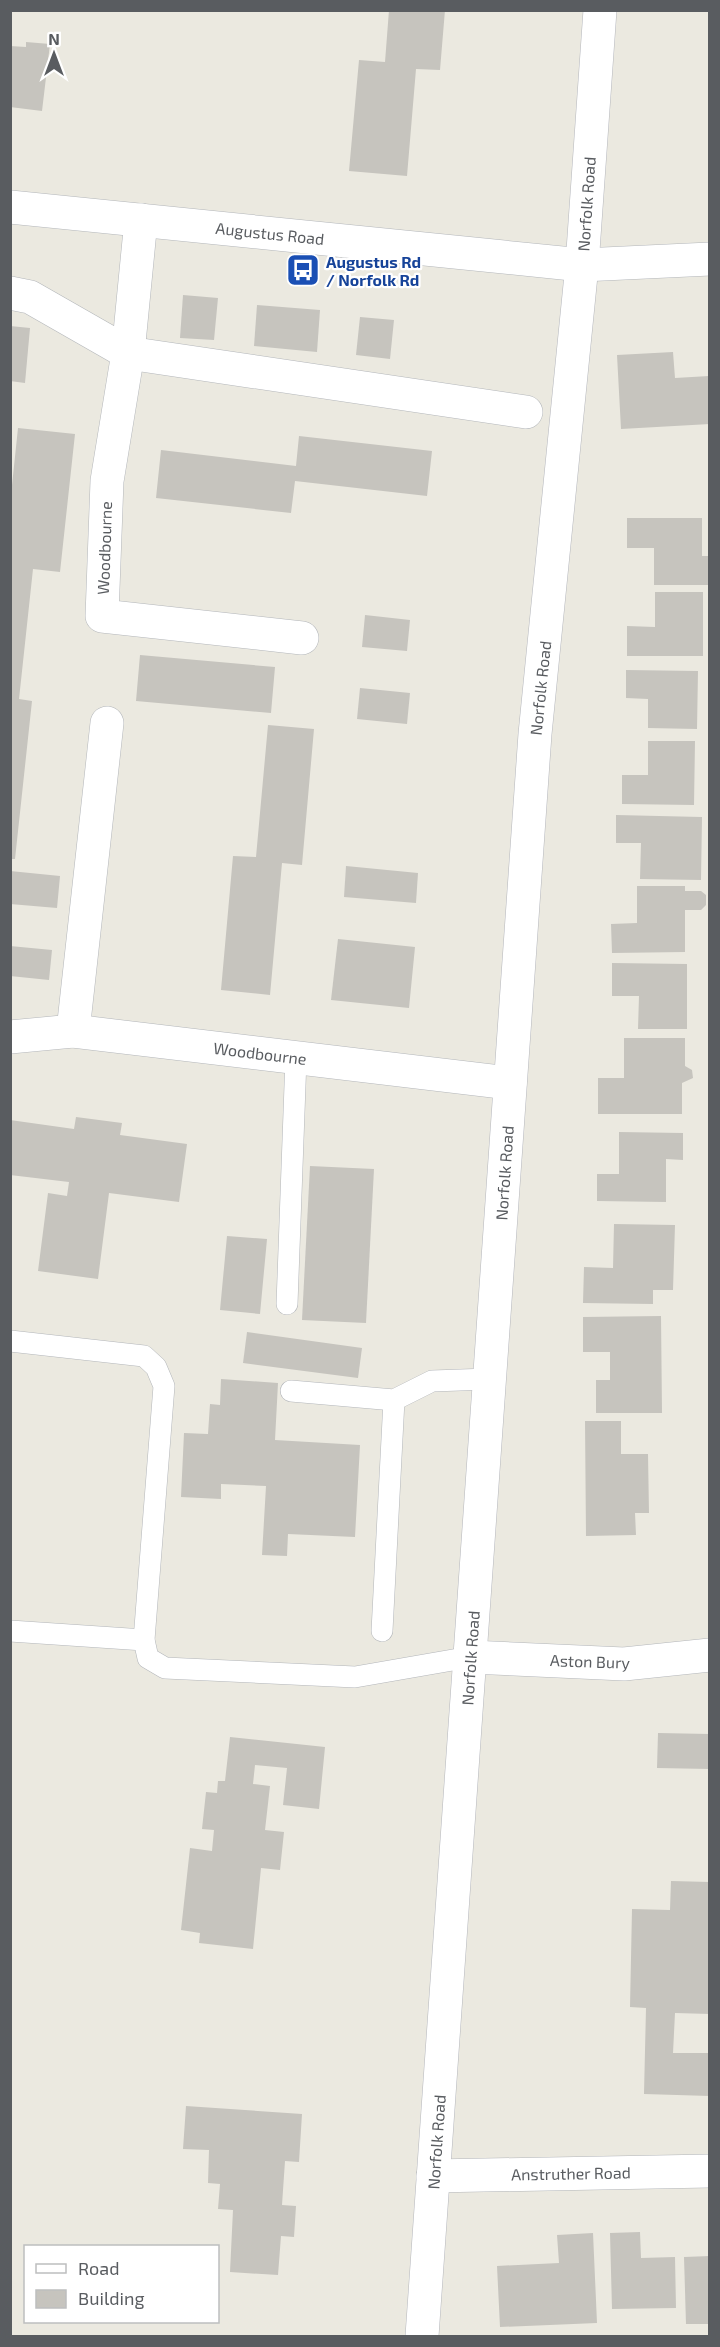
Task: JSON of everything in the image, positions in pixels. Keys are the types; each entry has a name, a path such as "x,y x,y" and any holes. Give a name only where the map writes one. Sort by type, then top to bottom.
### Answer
{"street":[{"name":"Norfolk Road","path":"422,2337 535,734 582,265 600,10"},
{"name":"Augustus Road","path":"10,207 582,265 710,259"},
{"name":"Woodbourne","path":"141,220 128,353 107,481 102,616 302,638"},
{"path":"10,293 30,297 128,353 526,412"},
{"path":"73,1031 107,723"},
{"name":"Woodbourne","path":"10,1037 73,1031 510,1083"},
{"name":"Aston Bury","path":"470,1656 624,1664 710,1655"},
{"name":"Anstruther Road","path":"433,2176 710,2171"}],"lane":[{"path":"287,1304 296,1058"},
{"path":"10,1341 144,1356 156,1367 164,1386 144,1640 148,1658 165,1668 355,1677 470,1656"},
{"path":"291,1390 394,1400 432,1381 489,1380"},
{"path":"382,1631 394,1400"},
{"path":"10,1631 144,1640"}],"building":[{"path":"389,10 445,10 440,70 416,69 407,176 349,171 359,60 385,62"},
{"path":"26,42 50,44 42,111 10,107 10,46 26,47"},
{"path":"183,295 218,298 214,340 180,338"},
{"path":"257,305 320,310 317,352 254,346"},
{"path":"360,317 394,320 390,359 356,355"},
{"path":"10,326 30,328 25,383 10,381"},
{"path":"673,352 675,378 709,376 710,424 621,429 617,355"},
{"path":"18,428 75,434 60,572 33,569 19,699 32,701 15,859 10,859 10,504"},
{"path":"299,436 432,451 427,496 295,481 291,513 156,498 161,450 296,466"},
{"path":"627,518 702,518 702,556 710,556 710,585 654,585 654,548 627,548"},
{"path":"655,592 703,592 703,656 627,656 627,626 655,627"},
{"path":"365,615 410,620 407,651 362,647"},
{"path":"140,655 275,667 271,713 136,701"},
{"path":"626,670 698,671 697,729 648,728 648,699 626,698"},
{"path":"360,688 410,693 407,724 357,719"},
{"path":"268,725 314,729 302,865 282,863 270,995 221,990 233,856 256,857"},
{"path":"648,741 695,741 694,805 622,804 622,775 648,775"},
{"path":"616,815 702,817 701,880 640,879 641,843 616,843"},
{"path":"346,866 418,873 416,903 344,897"},
{"path":"10,871 60,876 57,908 10,904"},
{"path":"637,886 685,886 685,891 701,891 706,895 706,905 701,910 685,910 685,952 612,953 611,924 637,923"},
{"path":"338,939 415,947 409,1008 331,1000"},
{"path":"10,946 52,950 49,980 10,976"},
{"path":"612,963 687,964 687,1029 638,1029 639,996 612,996"},
{"path":"624,1038 685,1038 685,1066 692,1070 693,1078 682,1083 682,1114 598,1114 598,1078 624,1078"},
{"path":"76,1117 122,1123 120,1135 187,1144 179,1202 109,1193 98,1279 38,1271 48,1193 67,1196 69,1182 10,1175 10,1120 74,1129"},
{"path":"619,1132 683,1133 683,1160 666,1159 666,1202 597,1201 597,1174 619,1174"},
{"path":"310,1166 374,1169 366,1323 302,1320"},
{"path":"614,1224 675,1225 673,1290 653,1290 653,1304 583,1303 584,1267 613,1268"},
{"path":"227,1236 267,1239 260,1314 220,1310"},
{"path":"661,1316 662,1413 596,1413 596,1380 610,1380 610,1352 583,1352 583,1317"},
{"path":"247,1332 362,1348 358,1378 243,1363"},
{"path":"221,1379 278,1383 275,1440 360,1445 355,1537 288,1534 287,1556 262,1555 266,1486 221,1484 221,1499 181,1497 184,1433 208,1434 210,1404 220,1405"},
{"path":"585,1421 621,1421 621,1454 648,1454 649,1513 635,1513 636,1535 586,1536"},
{"path":"658,1733 710,1734 710,1769 657,1768"},
{"path":"230,1737 325,1747 319,1809 283,1805 287,1768 255,1765 253,1784 270,1786 265,1830 284,1832 280,1870 261,1868 253,1949 199,1943 200,1933 181,1930 190,1848 212,1851 214,1830 202,1829 206,1792 217,1793 218,1781 225,1781"},
{"path":"671,1881 710,1882 710,2014 675,2013 673,2053 710,2053 710,2096 644,2094 646,2008 630,2007 632,1909 670,1910"},
{"path":"186,2106 302,2114 299,2162 285,2161 282,2205 296,2206 294,2237 281,2236 278,2275 230,2272 233,2210 218,2209 220,2184 208,2183 209,2150 183,2149"},
{"path":"640,2232 641,2258 675,2257 676,2308 612,2309 610,2233"},
{"path":"593,2233 597,2323 500,2327 497,2266 559,2263 557,2235"},
{"path":"710,2256 710,2324 686,2324 684,2257"}],"place":[{"name":"Augustus Rd / Norfolk Rd","path":"303,270"}]}
